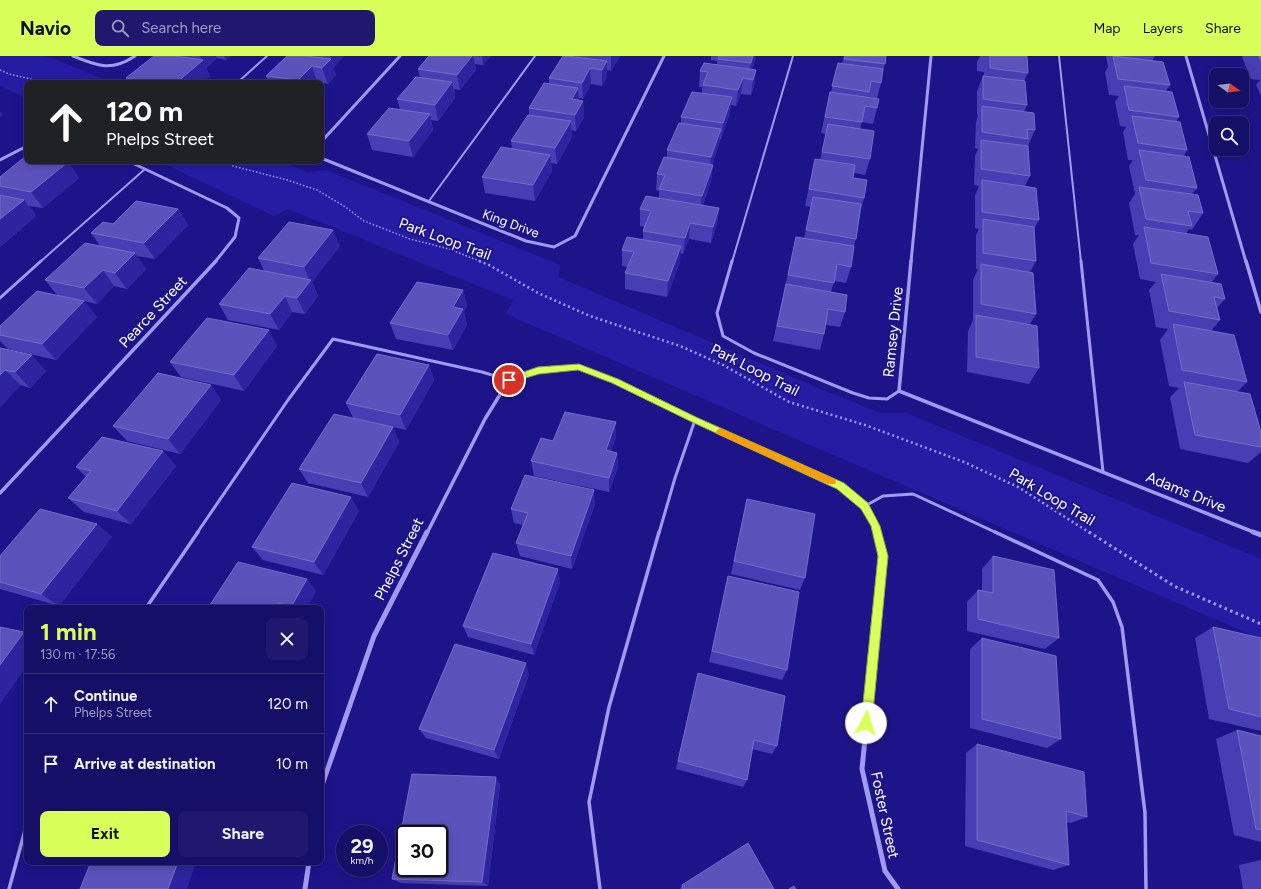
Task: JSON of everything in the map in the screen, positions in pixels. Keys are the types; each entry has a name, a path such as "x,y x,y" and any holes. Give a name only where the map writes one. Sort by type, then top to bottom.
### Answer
{"street":[{"path":"73,56 99,67 113,66 127,62 135,56"},
{"path":"324,139 400,56"},
{"name":"King Drive","path":"324,159 526,241 554,247 575,236 664,56"},
{"name":"Ramsey Drive","path":"931,56 899,391 1103,472"},
{"path":"1186,56 1261,312"},
{"path":"0,160 24,148"},
{"path":"134,164 145,169"},
{"name":"Pearce Street","path":"0,493 215,263 235,237 239,218 227,208 145,169"},
{"name":"Foster Street","path":"509,380 538,370 579,367 615,381 695,420 840,486 865,506 875,526 883,556 862,768 885,871 898,889"},
{"name":"Phelps Street","path":"324,779 374,636 485,419 509,380"},
{"name":"Adams Drive","path":"1103,472 1261,535"},
{"path":"305,889 309,865"}],"lane":[{"path":"240,80 267,56"},
{"path":"429,201 534,56"},
{"path":"793,56 717,313 723,336 754,353 869,398 887,399 899,391"},
{"path":"1059,56 1103,472"},
{"path":"0,298 145,169"},
{"path":"148,605 288,400 333,339 482,372 509,380"},
{"path":"600,889 589,802 609,706 675,478 695,420"},
{"path":"865,506 883,496 913,494 1098,580 1113,602 1122,627 1145,813 1146,889"},
{"path":"9,889 24,834"}],"path":[{"path":"0,70 8,74 35,80"},
{"name":"Park Loop Trail","path":"231,164 249,171 287,180 317,190 344,206 364,221 410,239 449,249 489,265 538,293 590,316 680,346 723,365 789,402 864,425 964,462 1018,487 1174,586 1261,624"}],"shaded area":[{"path":"0,56 46,56 106,80 24,80 24,98 0,86"},
{"path":"164,164 287,164 307,172 326,170 560,265 558,277 818,388 880,413 906,413 1261,559 1261,639 506,314 513,300 288,209 274,216"}],"building":[{"path":"154,56 174,56 203,60 180,80 139,80 126,78"},
{"path":"287,56 306,56 331,59 322,68 312,66 298,80 266,76"},
{"path":"429,56 472,56 457,75 418,69"},
{"path":"563,56 607,61 602,70 590,68 582,83 549,78"},
{"path":"719,56 753,56 751,63 718,59"},
{"path":"845,56 886,56 885,64 844,59"},
{"path":"990,56 1027,56 1028,73 990,68"},
{"path":"1113,56 1163,62 1170,85 1118,79"},
{"path":"704,63 756,70 753,80 743,78 738,90 703,85 708,72 700,71"},
{"path":"838,63 883,69 881,83 871,81 869,92 832,86"},
{"path":"983,76 1025,81 1027,105 983,99"},
{"path":"416,77 452,82 435,105 397,99"},
{"path":"544,83 578,88 572,99 583,101 575,115 529,108"},
{"path":"1124,86 1172,92 1179,117 1129,110"},
{"path":"692,92 732,97 723,123 681,117"},
{"path":"830,92 879,99 877,108 865,106 862,122 825,117"},
{"path":"982,106 1034,113 1035,130 1027,129 1028,139 982,132"},
{"path":"389,108 430,114 409,141 367,134"},
{"path":"528,115 571,121 555,148 511,141"},
{"path":"1132,116 1180,122 1187,150 1138,143"},
{"path":"679,123 721,129 711,157 667,150"},
{"path":"828,124 874,131 870,159 822,152"},
{"path":"981,140 1028,146 1030,176 981,169"},
{"path":"501,147 550,155 533,185 482,177"},
{"path":"1139,150 1189,157 1197,188 1146,180"},
{"path":"24,157 24,164 66,164 31,192 0,186 0,177"},
{"path":"664,157 713,165 702,196 659,189 665,175 657,174"},
{"path":"815,159 855,165 853,178 867,180 864,198 809,189"},
{"path":"982,180 1036,188 1039,220 982,212"},
{"path":"1139,187 1198,195 1203,213 1188,211 1192,226 1146,219"},
{"path":"0,195 24,200 0,219"},
{"path":"646,196 719,208 713,227 690,223 685,238 643,231 651,211 640,209"},
{"path":"813,197 861,204 856,239 806,230"},
{"path":"136,201 178,209 144,243 91,233 103,222 113,224"},
{"path":"983,219 1034,227 1036,261 983,253"},
{"path":"289,222 333,230 304,267 258,258"},
{"path":"1144,227 1208,237 1218,274 1151,263"},
{"path":"627,237 681,246 668,281 625,273 634,252 622,250"},
{"path":"796,237 854,246 851,267 837,264 834,283 788,275"},
{"path":"85,243 135,253 115,273 103,270 84,288 45,280"},
{"path":"981,264 1033,273 1036,314 981,304"},
{"path":"249,268 311,280 297,298 285,296 270,314 219,304"},
{"path":"1161,274 1221,284 1225,299 1214,297 1220,320 1169,311"},
{"path":"417,282 463,290 453,307 463,309 448,335 390,323"},
{"path":"786,284 847,295 845,312 828,309 824,334 777,326"},
{"path":"37,291 84,301 42,344 0,335 0,326"},
{"path":"976,315 1037,326 1039,368 976,357"},
{"path":"207,318 269,330 234,375 170,362"},
{"path":"1173,324 1234,335 1247,382 1182,370"},
{"path":"0,348 32,355 15,372 5,370 0,375"},
{"path":"377,354 429,365 400,415 346,403"},
{"path":"158,373 211,385 168,439 113,426"},
{"path":"1184,382 1250,394 1261,432 1261,447 1195,435"},
{"path":"565,412 616,422 606,450 617,453 609,478 531,461 541,438 553,441"},
{"path":"334,414 393,427 361,483 299,469"},
{"path":"102,437 163,451 117,511 68,498 91,471 76,467"},
{"path":"525,475 594,490 571,556 516,543 528,513 511,509"},
{"path":"292,483 351,497 314,562 252,547"},
{"path":"747,499 815,514 805,578 734,561"},
{"path":"40,509 97,524 41,594 0,582 0,556"},
{"path":"493,553 558,569 531,644 463,626"},
{"path":"993,556 1054,570 1059,638 978,619 978,590 993,593"},
{"path":"238,562 307,579 292,605 278,603 277,605 210,605"},
{"path":"728,576 799,592 787,670 712,651"},
{"path":"0,627 24,632 0,665"},
{"path":"1213,627 1261,638 1261,717 1229,709"},
{"path":"982,638 1056,656 1061,739 982,719"},
{"path":"455,644 526,663 494,750 419,729"},
{"path":"698,673 785,696 777,746 754,740 747,780 678,761"},
{"path":"1237,730 1261,736 1261,830 1256,829"},
{"path":"977,744 1084,772 1087,817 1066,811 1069,865 977,840"},
{"path":"412,774 496,777 482,882 392,879 396,858 396,877 448,877 448,825 402,825"},
{"path":"748,843 774,889 683,889 682,885"},
{"path":"90,865 177,865 168,889 80,889"},
{"path":"794,886 796,889 789,889"}],"slow traffic":[{"path":"720,431 831,482"}],"route":[{"path":"509,380 538,370 579,367 615,381 695,420 840,486 865,506 875,526 883,556 866,723"}]}
